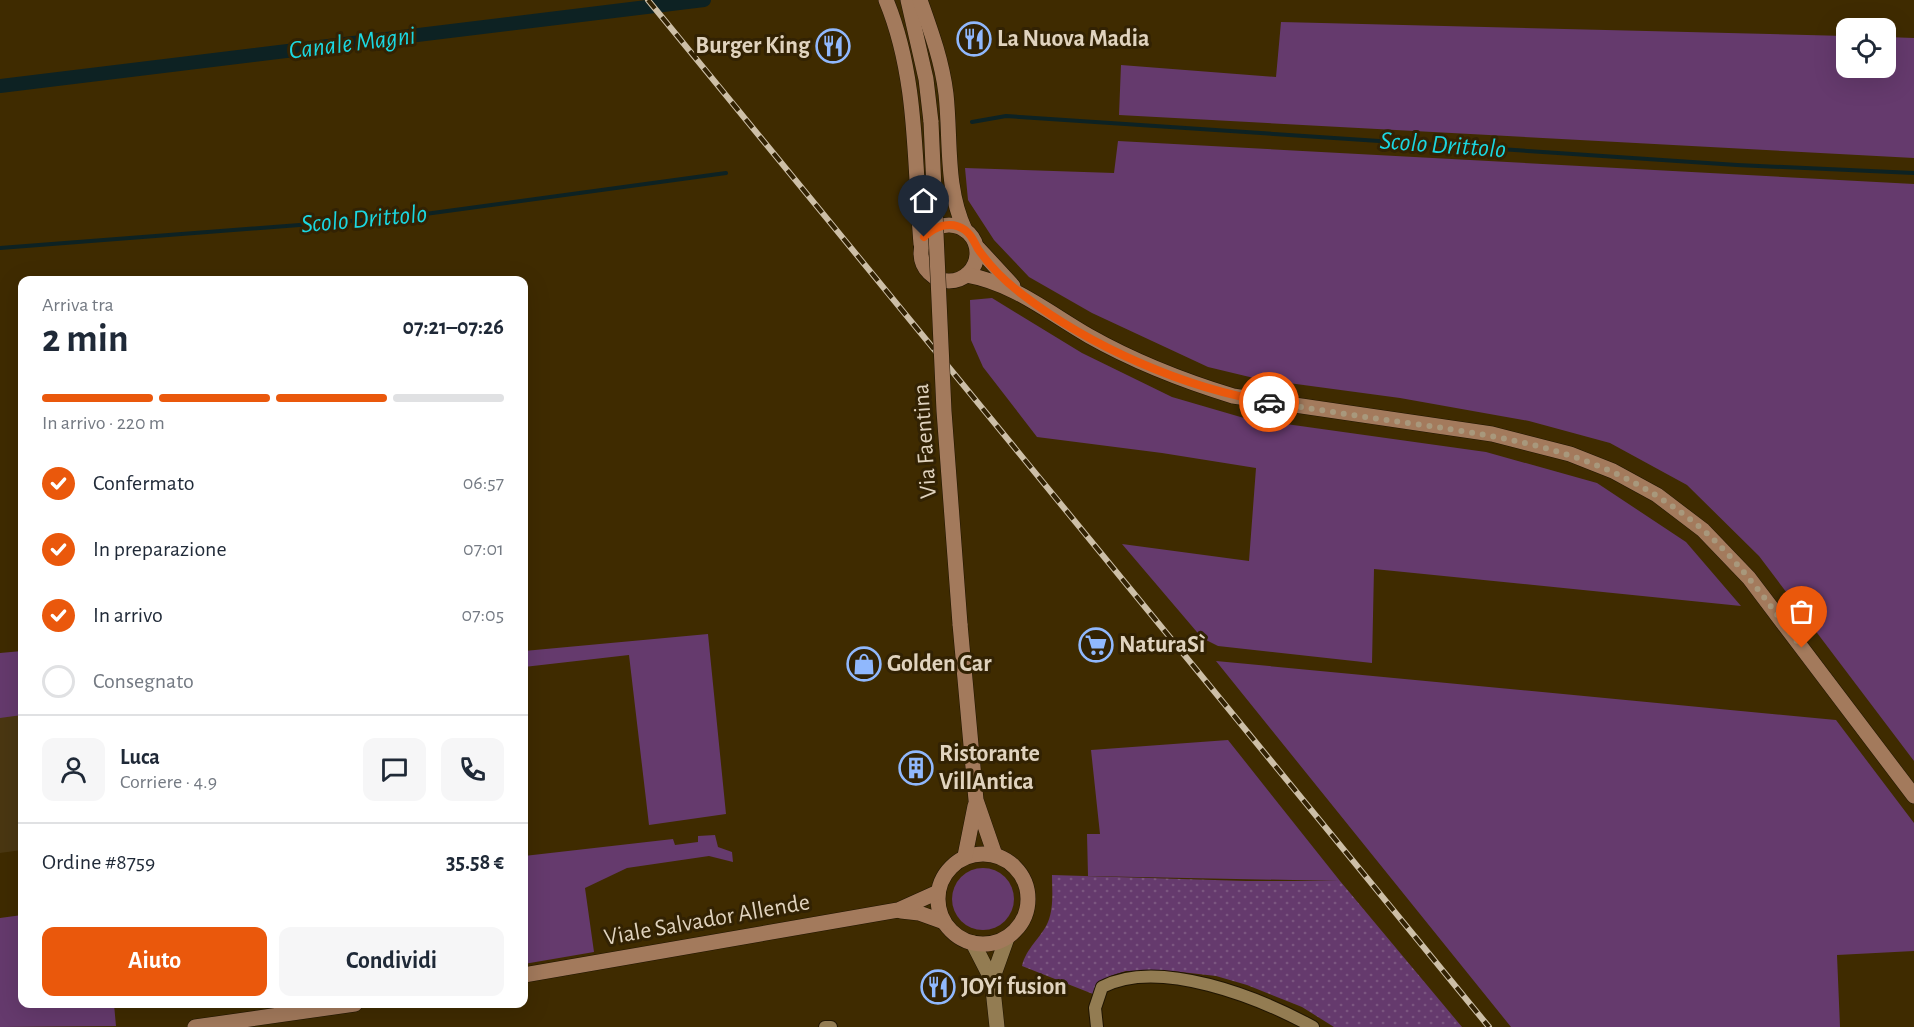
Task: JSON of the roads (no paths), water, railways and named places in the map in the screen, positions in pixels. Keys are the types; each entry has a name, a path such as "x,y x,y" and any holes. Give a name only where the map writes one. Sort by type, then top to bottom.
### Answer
{"main road":[{"name":"Via Faentina","path":"901,2 926,79 931,122 944,411 960,624 976,800 995,855"},
{"path":"901,2 939,59 945,92 951,190 965,230 978,248 1022,294"},
{"path":"901,2 902,51 912,104 921,244 925,265 932,274 942,280 967,275 987,279 1022,294 1090,337 1194,384 1233,396 1492,434 1570,454 1613,471 1657,495 1703,530 1749,578 1914,796"},
{"path":"921,244 931,230 939,226 955,225 965,230"},
{"path":"967,275 976,263 978,248"},
{"name":"Via Faentina","path":"965,856 976,800"},
{"path":"980,853 995,855 1009,861 1020,872 1027,885 1029,900 1026,915 1018,928 1007,938 996,943 973,943 951,932 944,922 938,907 938,892 943,877 952,865 965,856 980,853"},
{"name":"Viale Salvador Allende","path":"528,974 898,910 938,892"},
{"name":"Viale Salvador Allende","path":"898,910 919,913 944,922"},
{"path":"195,1027 327,1008"}],"street":[{"path":"992,980 1007,938"},
{"path":"973,943 992,980 997,1027"},
{"path":"1097,1027 1095,1008 1102,987 1117,979 1152,978 1183,979 1235,991 1313,1027"}],"waterway":[{"name":"Canale Magni","path":"0,86 704,0"},
{"name":"Scolo Drittolo","path":"972,122 1006,116 1737,165 1914,173"},
{"name":"Scolo Drittolo","path":"0,248 403,217 726,173"}],"railway":[{"path":"648,0 1489,1027"}],"place":[{"name":"La Nuova Madia","path":"974,39"},
{"name":"Burger King","path":"833,46"},
{"name":"NaturaSì","path":"1096,645"},
{"name":"Golden Car","path":"864,664"},
{"name":"Ristorante VillAntica","path":"916,768"},
{"name":"JOYi fusion","path":"938,987"}]}
